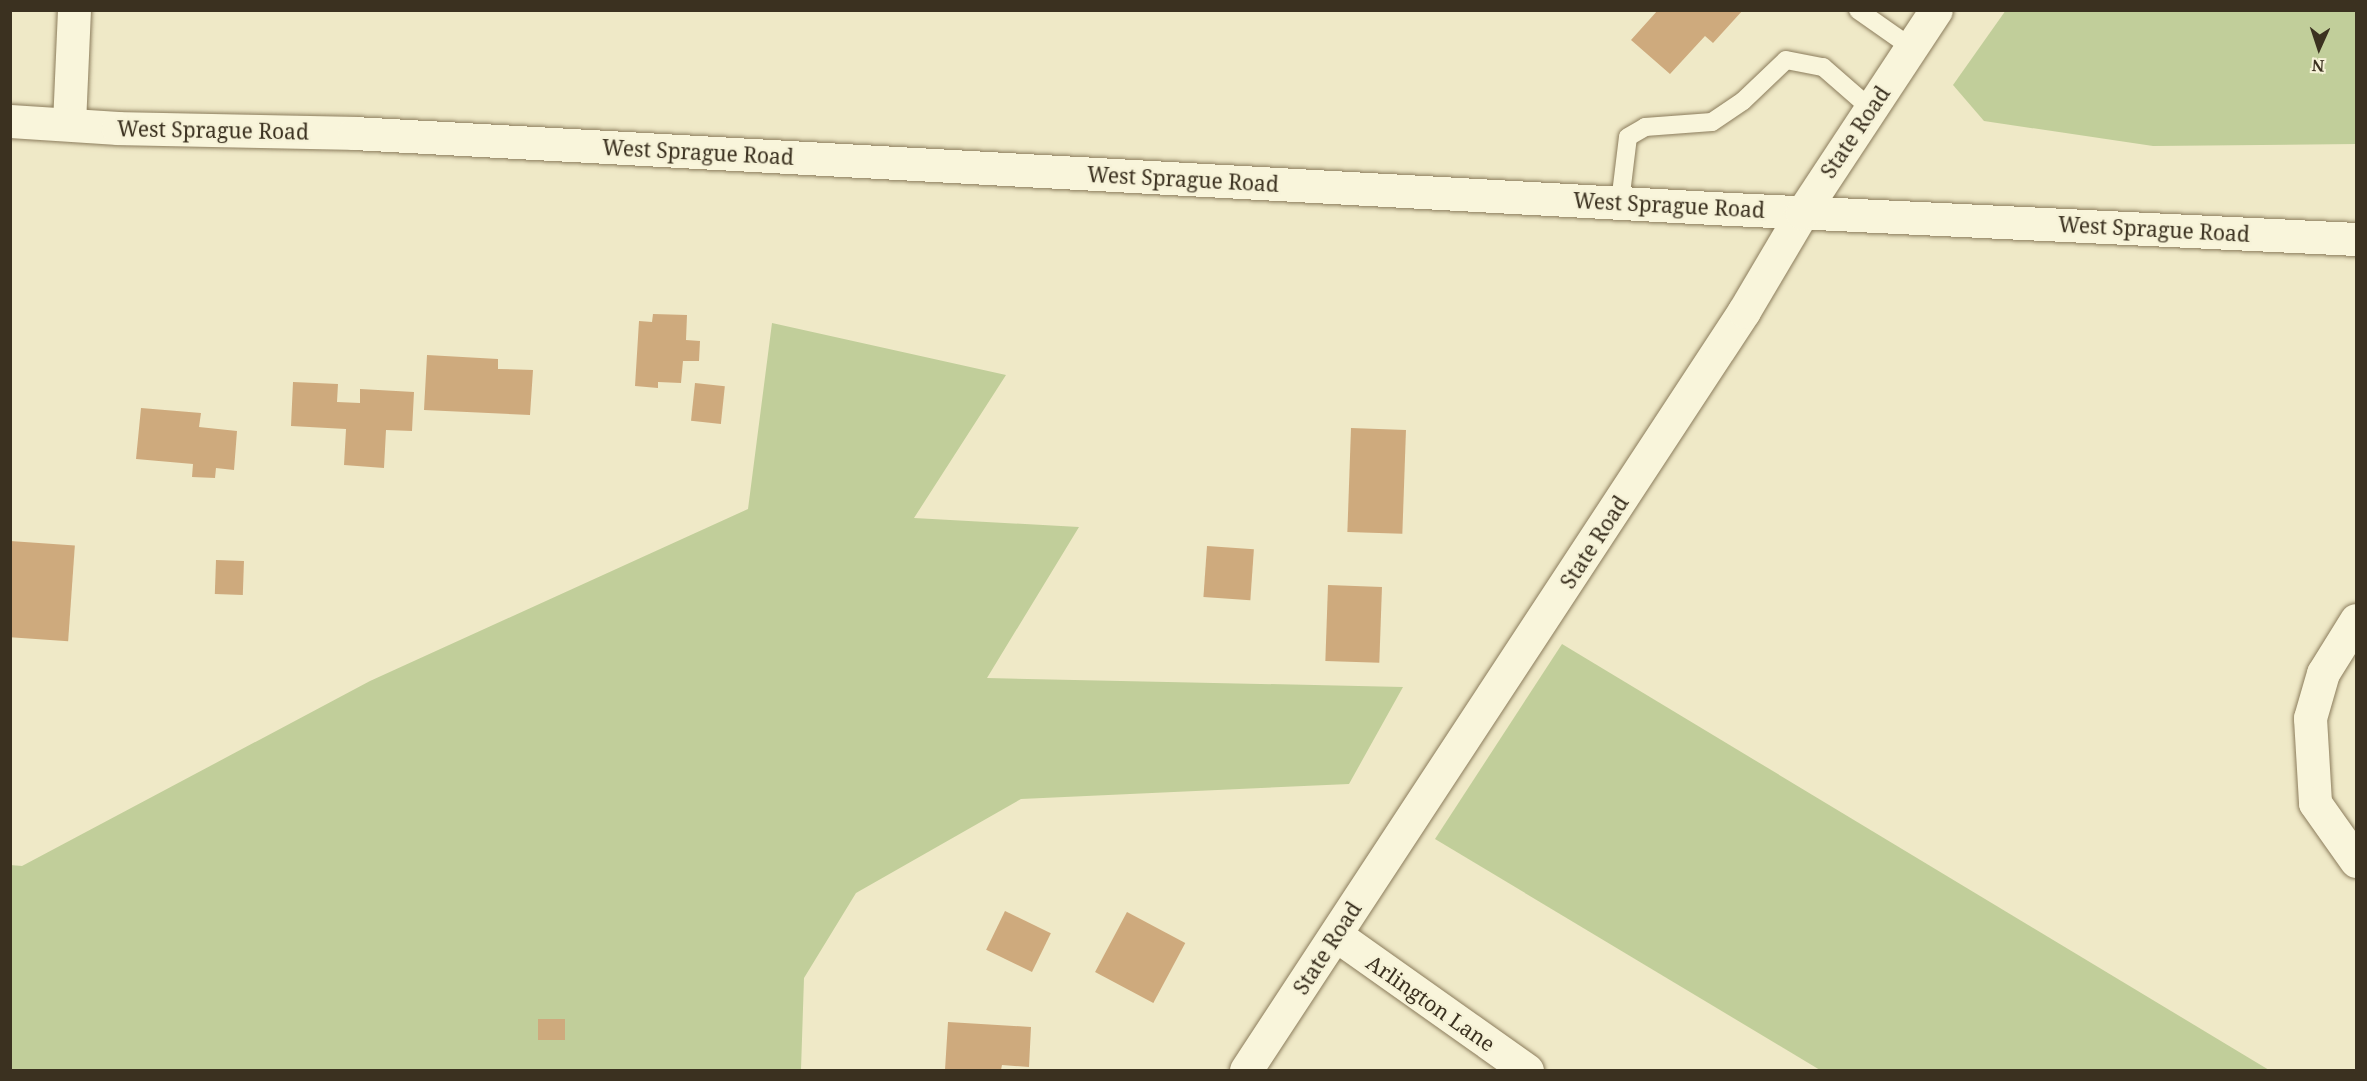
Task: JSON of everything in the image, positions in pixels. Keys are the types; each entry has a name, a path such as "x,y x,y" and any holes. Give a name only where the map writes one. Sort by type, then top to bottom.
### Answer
{"street":[{"path":"69,124 74,10"},
{"name":"State Road","path":"1246,1071 1744,310 1802,213 1936,10"},
{"name":"West Sprague Road","path":"10,121 130,129 366,134 1802,213 2356,239"},
{"path":"2356,620 2323,673 2310,718 2314,803 2356,861"},
{"name":"Arlington Lane","path":"1336,935 1527,1071"}],"lane":[{"path":"1858,10 1912,48"},
{"path":"1620,202 1628,137 1645,127 1712,122 1743,101 1786,60 1823,67 1870,108"}],"green space":[{"path":"2006,10 2356,11 2356,144 2153,146 1984,121 1953,85"},
{"path":"772,323 1006,375 914,518 1079,527 987,678 1403,687 1349,784 1021,799 856,893 804,978 801,1070 11,1070 10,865 22,866 370,681 748,509"},
{"path":"1562,644 2269,1070 1820,1070 1435,839"}],"building":[{"path":"1658,10 1743,10 1713,43 1705,36 1670,74 1631,40"},
{"path":"653,314 687,315 686,340 700,341 699,361 683,361 681,383 658,382 658,388 635,386 639,321 652,322"},
{"path":"427,355 498,359 498,369 533,370 530,415 424,410"},
{"path":"293,382 338,384 337,402 360,403 360,389 414,392 412,431 386,430 384,468 344,465 346,429 291,426"},
{"path":"695,383 725,386 721,424 691,421"},
{"path":"141,408 201,413 199,427 237,431 234,470 216,468 215,478 192,477 193,464 136,459"},
{"path":"1351,428 1406,430 1402,534 1347,532"},
{"path":"10,541 75,546 68,641 10,637"},
{"path":"1207,546 1254,549 1250,600 1203,597"},
{"path":"216,560 244,561 243,595 215,594"},
{"path":"1328,585 1382,587 1379,663 1325,661"},
{"path":"1005,911 1051,933 1032,972 986,950"},
{"path":"1127,912 1185,943 1153,1003 1095,972"},
{"path":"538,1019 565,1019 565,1040 538,1040"},
{"path":"948,1022 1031,1027 1029,1067 1002,1065 1001,1070 945,1070"}]}
